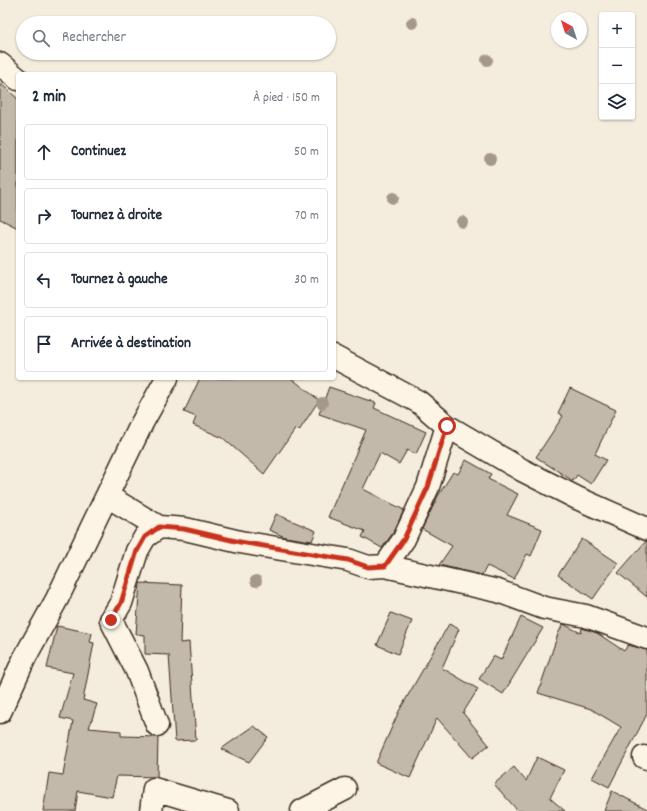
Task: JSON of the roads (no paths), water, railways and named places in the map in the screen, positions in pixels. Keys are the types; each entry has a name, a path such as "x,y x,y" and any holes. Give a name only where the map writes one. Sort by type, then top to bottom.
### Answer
{"street":[{"path":"0,64 16,78"},
{"path":"336,358 419,402 447,426 522,470 577,498 647,529"},
{"path":"0,712 25,657 57,599 142,424 166,380"},
{"path":"385,566 404,539 428,487 447,426"},
{"path":"107,496 159,527 184,529 240,542 348,560 368,567 385,566 498,591 544,608 586,616 647,638"},
{"path":"157,725 137,671 111,620 121,603 137,551 145,537 159,527"},
{"path":"150,811 154,789 228,811"},
{"path":"302,811 345,789"}]}
